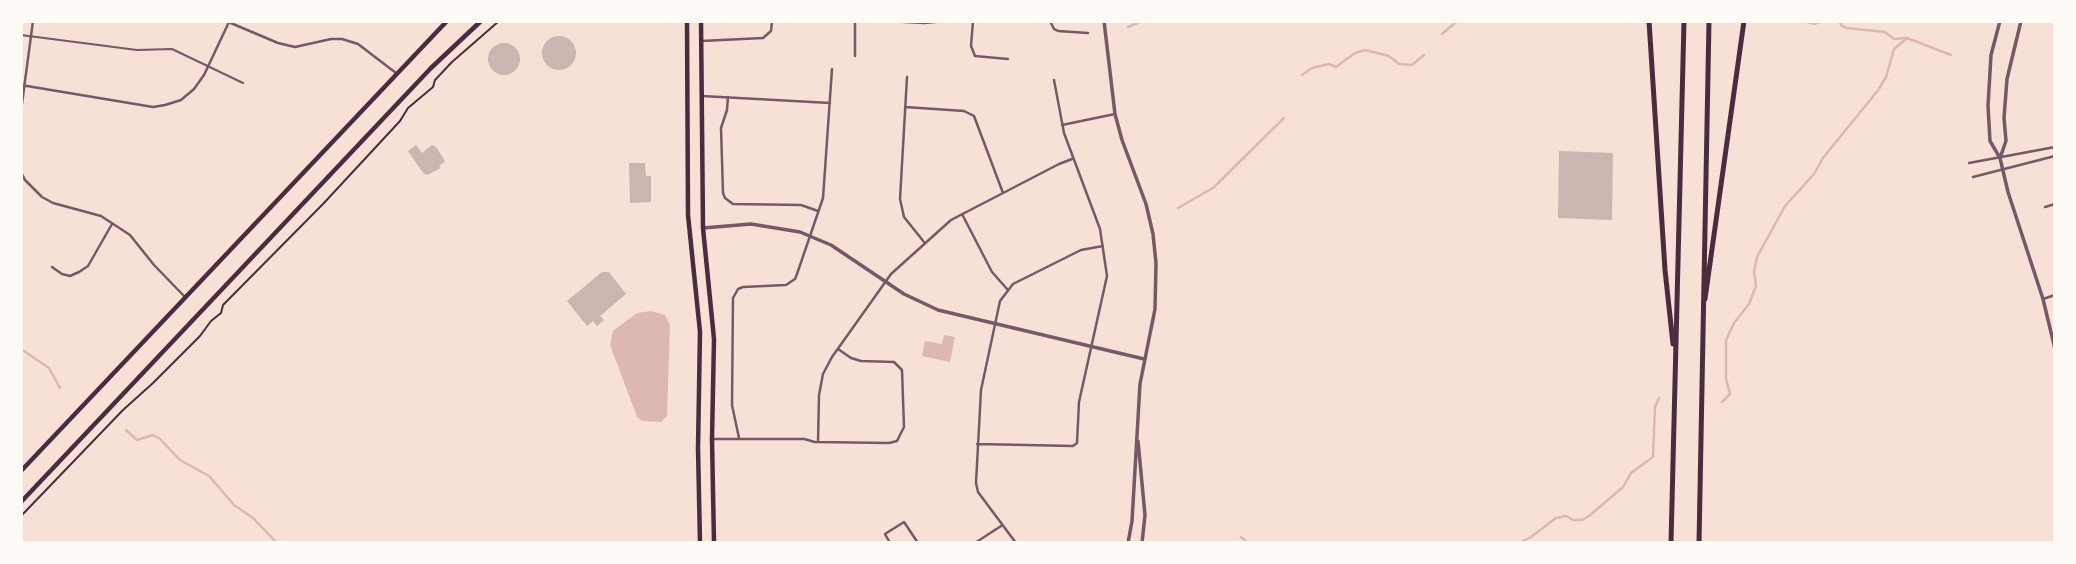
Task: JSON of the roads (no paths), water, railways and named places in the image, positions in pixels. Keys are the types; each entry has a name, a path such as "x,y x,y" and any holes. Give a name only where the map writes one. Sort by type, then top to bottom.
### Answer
{"highway":[{"path":"1649,21 1665,270 1676,368"},
{"path":"1671,543 1684,21"},
{"path":"1699,543 1709,21"},
{"path":"1702,323 1744,21"}],"main road":[{"path":"21,471 447,21"},
{"path":"21,502 431,68 481,21"},
{"path":"687,21 689,233 700,332 700,543"},
{"path":"701,21 703,228 714,339 714,543"}],"street":[{"path":"21,111 22,85 33,21"},
{"path":"701,41 763,38 771,30 772,21"},
{"path":"855,56 856,21"},
{"path":"886,21 946,21"},
{"path":"973,21 971,46 975,56 1008,59"},
{"path":"1050,21 1058,31 1088,33"},
{"path":"1104,21 1115,114 1146,204 1156,263 1155,309 1144,359 1128,543"},
{"path":"2000,21 1991,55 1988,106 1990,142 2000,158 2043,299 2055,349"},
{"path":"2000,158 2006,141 2007,79 2021,21"},
{"path":"22,85 153,107 181,100 194,89 208,66 227,22 295,47 342,39 358,44 396,73"},
{"path":"739,438 732,405 733,298 738,289 748,285 778,286 790,283 797,274 825,187 832,69"},
{"path":"907,77 900,199 904,217 924,242"},
{"path":"977,444 1076,445 1078,441 1079,401 1107,283 1094,210 1072,159 1062,125 1054,80"},
{"path":"702,96 830,103"},
{"path":"728,97 721,128 725,198 733,204 801,205 818,211"},
{"path":"905,107 964,111 974,116 1003,193"},
{"path":"1062,125 1115,114"},
{"path":"1969,163 2055,147"},
{"path":"1973,177 2055,156"},
{"path":"818,442 820,385 827,364 886,281 942,226 1072,159"},
{"path":"21,172 26,182 42,197 53,203 101,216 130,235 185,297"},
{"path":"2045,207 2055,204"},
{"path":"962,214 992,272 1007,289"},
{"path":"703,228 762,224 809,235 844,252 904,294 930,307 1144,359"},
{"path":"52,267 70,276 88,266 112,225"},
{"path":"1016,543 978,492 976,474 981,390 1000,301 1007,289 1081,250 1102,246"},
{"path":"2043,299 2055,295"},
{"path":"712,439 889,443 897,440 902,432 904,375 898,365 889,361 861,361 837,349"},
{"path":"1136,432 1145,515 1142,543"},
{"path":"890,543 885,534 904,522 918,543"},
{"path":"975,543 1001,526"}],"lane":[{"path":"21,35 137,50 172,49 243,83"},
{"path":"21,185 26,182"}],"waterway":[{"path":"1128,27 1142,21"},
{"path":"1442,34 1457,21"},
{"path":"1805,21 1814,24 1823,21"},
{"path":"1839,21 1847,28 1885,32 1894,39 1907,38 1951,55"},
{"path":"1722,402 1730,394 1726,379 1726,340 1734,323 1749,304 1756,286 1754,272 1757,257 1785,206 1814,174 1823,158 1879,89 1886,77 1894,49 1907,38"},
{"path":"1302,75 1312,68 1329,64 1336,67 1355,53 1365,50 1389,56 1399,64 1412,65 1424,55"},
{"path":"1178,208 1213,188 1284,118"},
{"path":"21,349 49,368 60,388"},
{"path":"1519,543 1556,518 1566,516 1573,520 1582,520 1589,516 1623,487 1631,473 1653,457 1655,407 1659,398"},
{"path":"126,430 137,440 153,435 159,438 180,460 209,476 234,505 253,518 277,543"},
{"path":"1241,537 1248,543 1292,543"}]}
